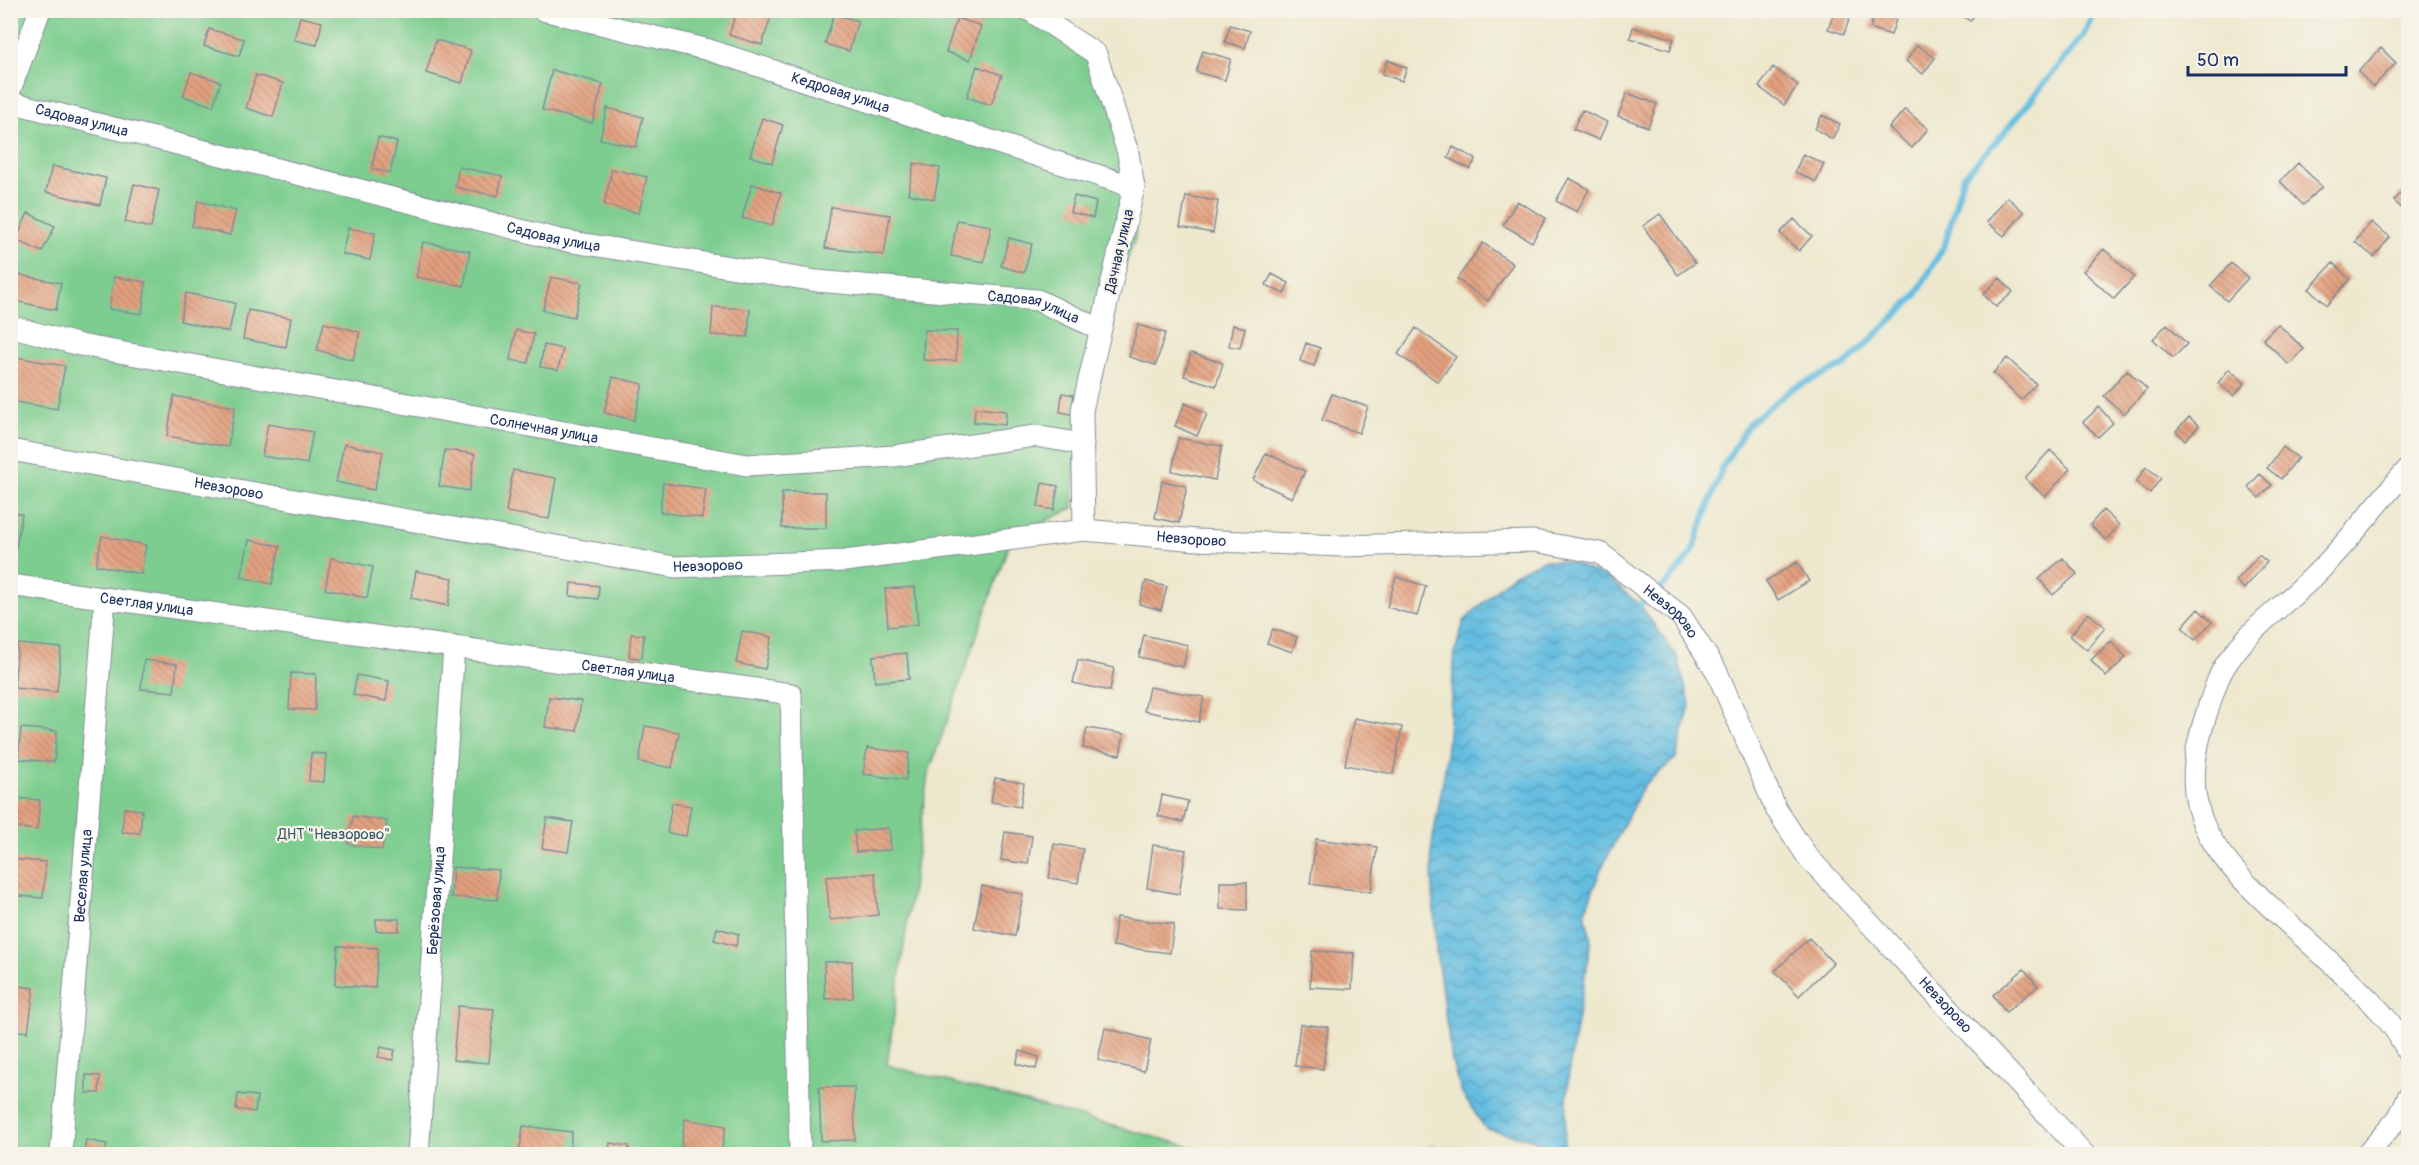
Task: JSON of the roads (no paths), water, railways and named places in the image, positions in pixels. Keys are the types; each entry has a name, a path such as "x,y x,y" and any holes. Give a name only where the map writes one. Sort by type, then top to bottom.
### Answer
{"street":[{"path":"10,90 40,10"},
{"name":"Кедровая улица","path":"543,10 709,50 1134,187"},
{"name":"Дачная улица","path":"1029,10 1096,54 1128,153 1134,187 1082,410 1084,530"},
{"name":"Садовая улица","path":"10,102 560,240 817,280 1037,300 1100,329"},
{"name":"Солнечная улица","path":"10,326 80,345 747,465 894,456 1035,436 1083,444"},
{"name":"Невзорово","path":"10,450 675,567 845,561 1084,530 1197,540 1341,546 1534,541 1600,553 1681,616 1717,672 1776,809 1807,856 2084,1155"},
{"path":"2409,469 2320,570 2255,629 2228,662 2215,687 2193,765 2194,797 2204,826 2218,850 2258,895 2383,1013 2403,1040 2409,1053"},
{"name":"Светлая улица","path":"10,585 791,694 800,1155"},
{"name":"Веселая улица","path":"61,1155 105,598"},
{"name":"Берёзовая улица","path":"418,1155 454,647"},
{"path":"2367,1155 2399,1117 2409,1096"}],"water":[{"path":"1543,560 1569,562 1608,578 1640,605 1678,658 1690,705 1676,758 1644,785 1600,871 1585,912 1591,940 1569,1069 1564,1146 1552,1149 1531,1139 1486,1129 1462,1094 1452,1062 1436,950 1431,851 1445,769 1455,652 1464,621 1512,575"}],"waterway":[{"path":"1640,605 1668,582 1692,553 1722,468 1749,423 1793,388 1845,365 1915,297 1945,244 1963,177 2003,134 2083,36 2095,10"}],"park label":[{"name":"ДНТ \"Невзорово\"","path":"334,834"}]}
